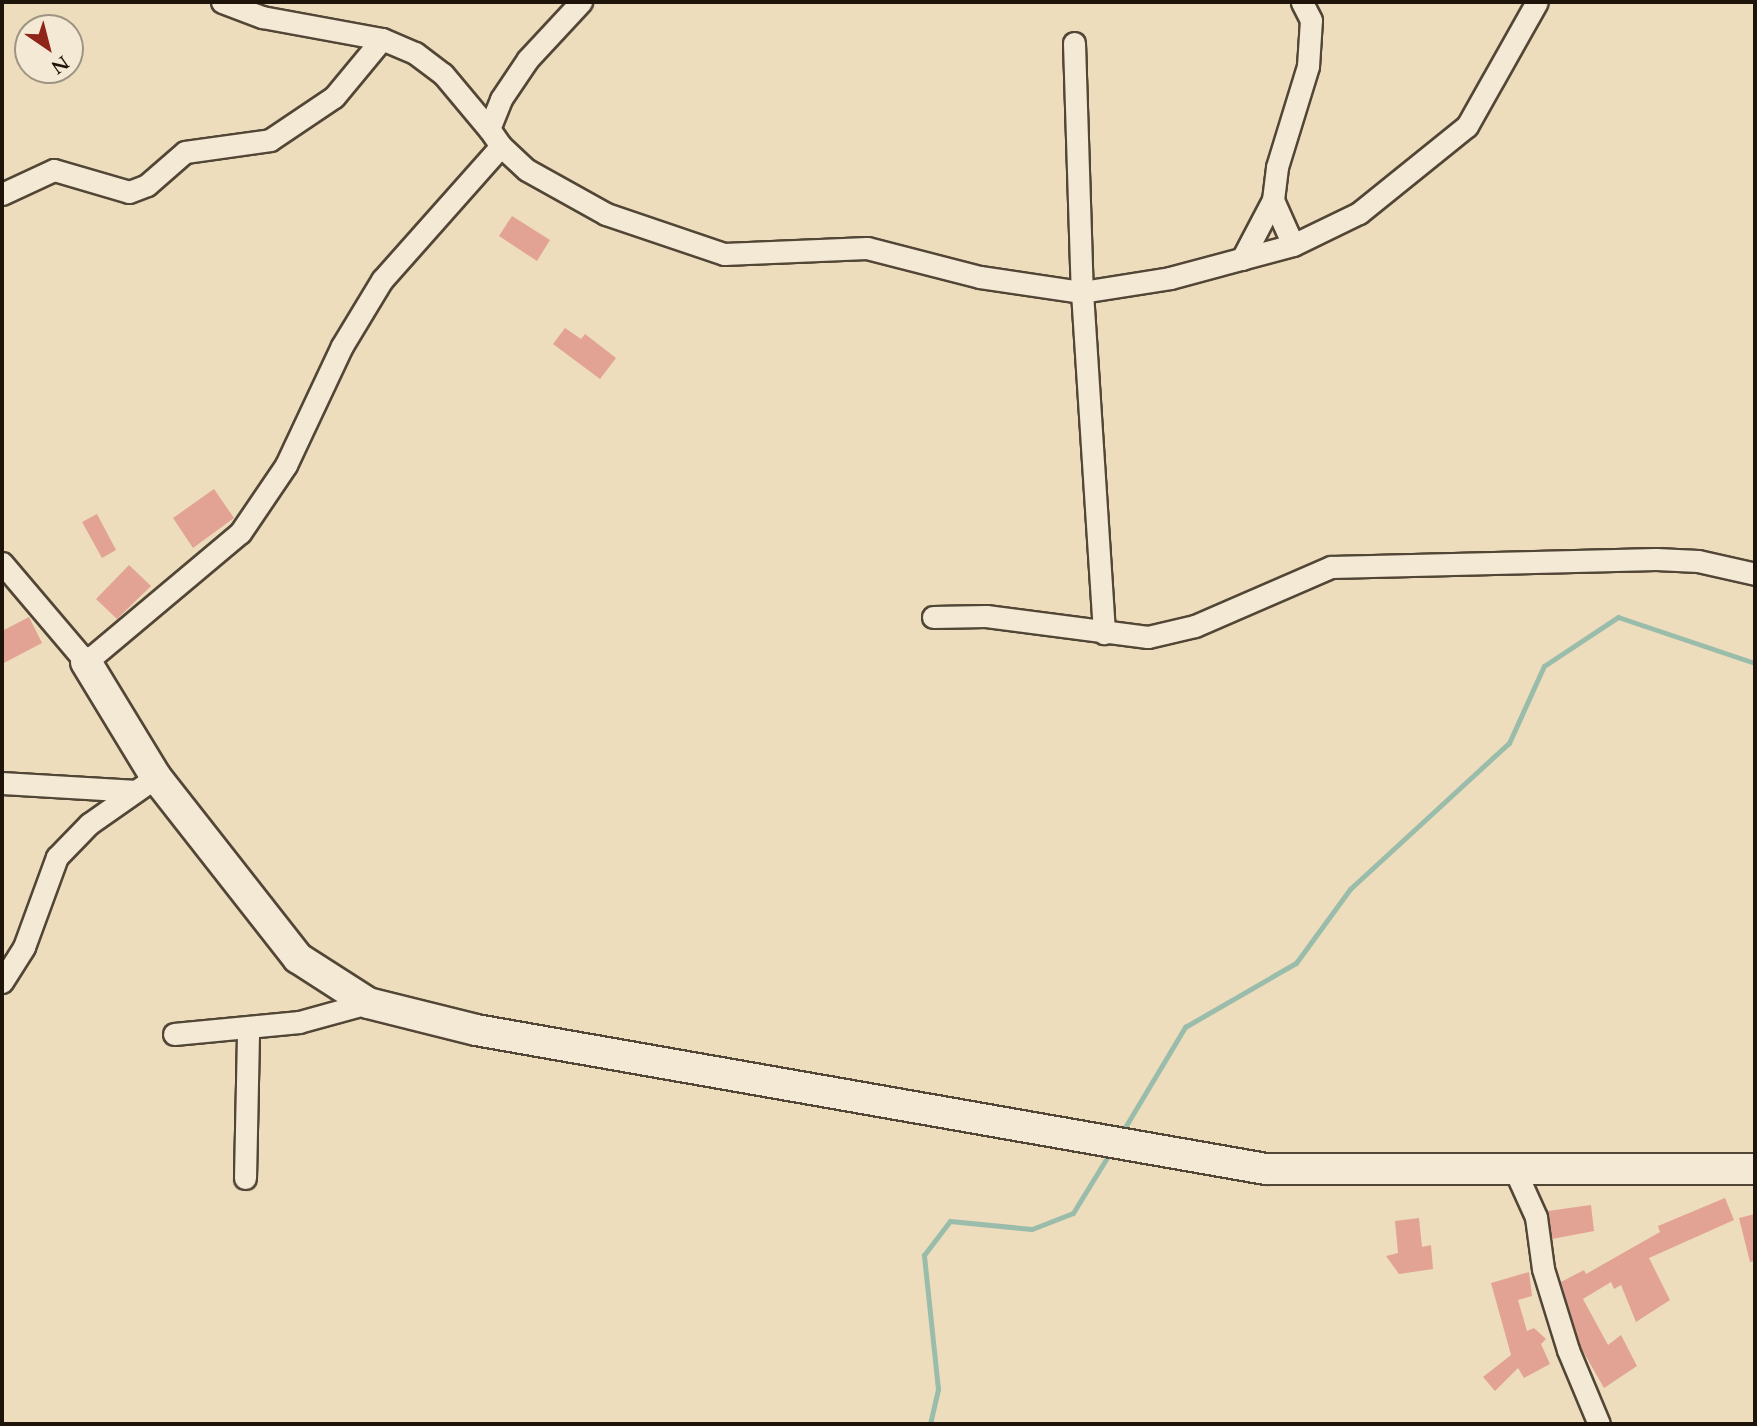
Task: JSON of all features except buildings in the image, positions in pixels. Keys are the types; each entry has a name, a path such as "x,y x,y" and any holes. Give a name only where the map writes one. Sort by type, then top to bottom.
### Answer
{"street":[{"path":"222,2 262,17 382,39 443,74 495,137 527,170 606,214 724,254 867,248 981,277 1082,292 1170,278 1293,245 1359,213 1467,126 1537,2"},
{"path":"86,662 240,533 286,465 342,346 382,281 495,137 501,99 528,59 581,2"},
{"path":"1242,259 1273,200 1277,167 1308,66 1311,20 1302,2"},
{"path":"2,194 54,170 129,192 147,186 185,152 270,140 334,97 382,39"},
{"path":"1074,43 1082,292 1104,633"},
{"path":"1273,200 1293,245"},
{"path":"933,617 986,616 1147,637 1195,626 1331,567 1656,559 1698,561 1755,574"},
{"path":"2,563 86,662 145,784 298,958 368,1003 476,1030 1266,1169 1396,1172 1513,1166 1755,1169"},
{"path":"2,783 145,784"},
{"path":"2,982 24,947 57,857 145,784"},
{"path":"174,1034 248,1030 368,1003"},
{"path":"246,1178 248,1030"},
{"path":"1513,1166 1536,1217 1543,1269 1568,1350 1599,1424"}],"waterway":[{"path":"1121,1134 1185,1027 1296,963 1350,889 1509,743 1544,666 1618,617 1755,663"},
{"path":"930,1424 938,1389 924,1255 950,1221 1032,1229 1073,1213 1111,1151"}]}
